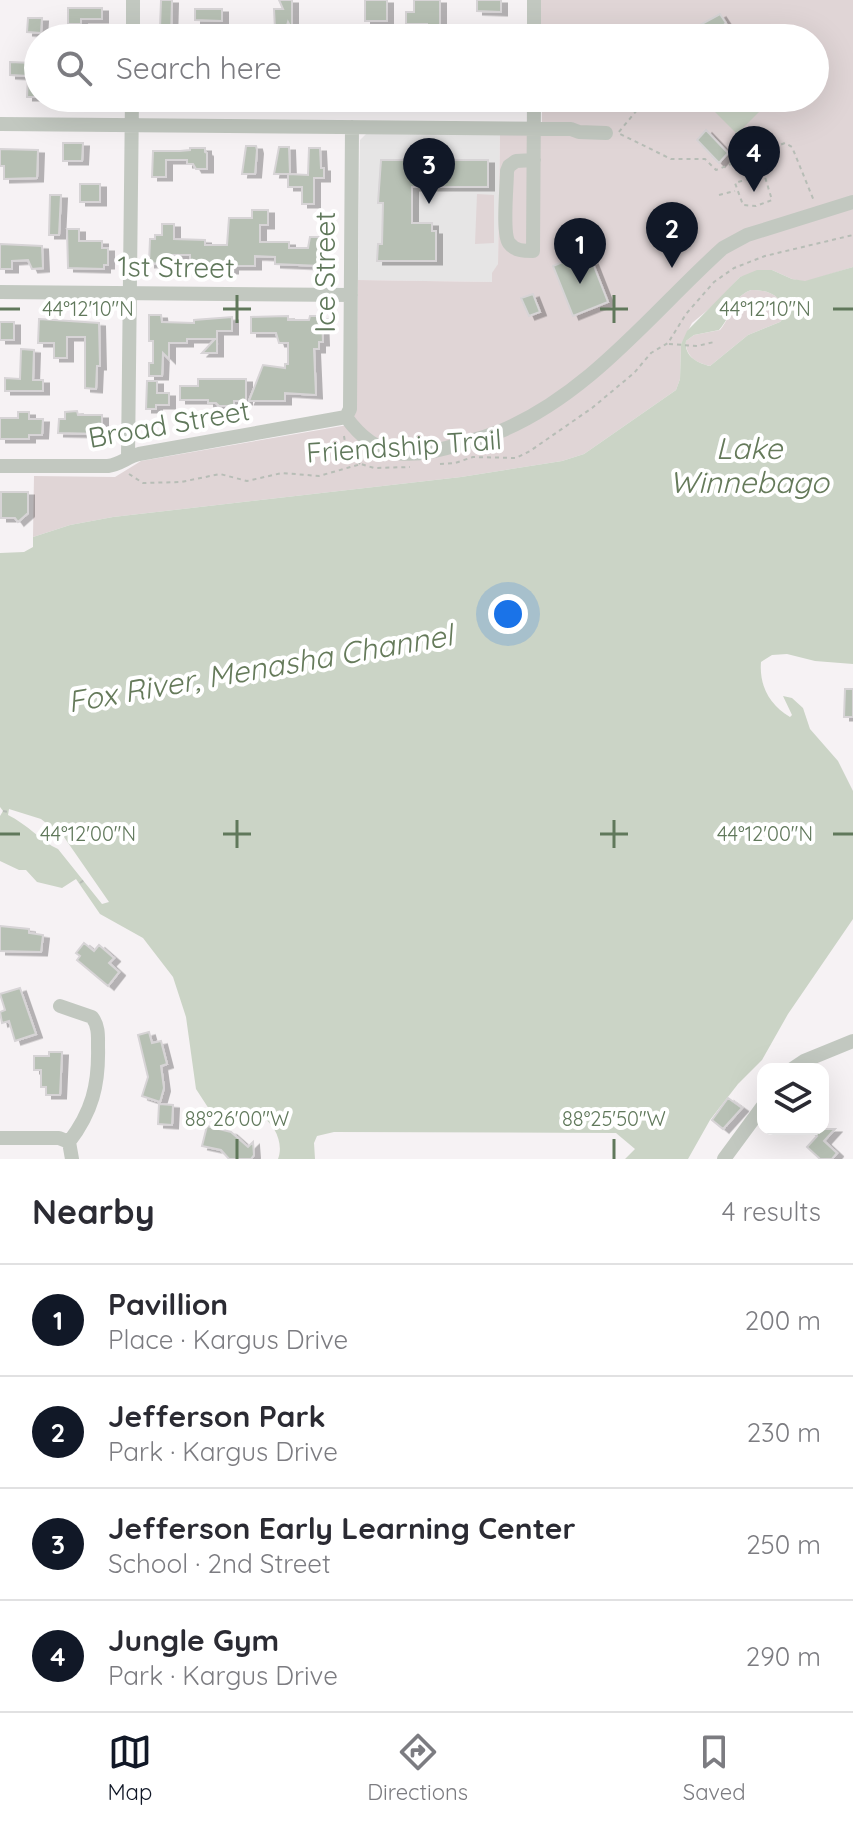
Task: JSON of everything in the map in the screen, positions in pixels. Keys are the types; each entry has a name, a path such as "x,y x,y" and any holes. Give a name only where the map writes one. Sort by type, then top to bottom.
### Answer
{"street":[{"path":"133,0 133,24"},
{"path":"534,0 534,24"},
{"path":"127,464 132,112"},
{"path":"534,112 534,160 533,251 526,251 514,247 507,237 507,171 516,161 534,160"},
{"path":"0,124 533,128 606,133"},
{"name":"Ice Street","path":"348,420 352,127"},
{"path":"348,420 380,448 405,456 442,450 500,431 552,402 599,368 723,248 747,235 853,202"},
{"name":"1st Street","path":"0,292 351,295"},
{"name":"Broad Street","path":"0,466 127,464 348,420"},
{"path":"60,1006 92,1017 97,1029 98,1080 87,1115 69,1142 72,1159"},
{"path":"801,1063 853,1041"},
{"path":"724,1159 757,1114"},
{"path":"0,1138 59,1138 69,1142"}],"path":[{"path":"635,112 618,133 671,159 705,159 716,170 785,143 792,147 820,214"},
{"path":"765,177 772,200 756,206 743,205 736,190 735,183 765,177"},
{"path":"719,195 736,190"},
{"name":"Friendship Trail","path":"431,464 455,463 473,457 516,458 592,408 634,373 651,353 668,343 686,314 714,282 734,268 765,256 853,235"},
{"path":"668,343 690,346 714,342"},
{"path":"348,420 344,444 361,464"},
{"name":"Friendship Trail","path":"127,464 143,483 181,482 220,474 247,481 282,473 319,476 361,464 374,468 418,467"},
{"path":"3,811 8,812"},
{"path":"80,883 84,880"}],"shaded area":[{"path":"541,0 853,0 853,267 805,282 772,270 740,277 692,323 681,344 680,379 676,390 584,454 562,461 461,477 113,517 70,525 33,537 34,476 115,477 141,461 348,425 356,412 358,280 492,282 492,273 498,264 500,135 542,135 542,112 829,112 829,24 541,24"},
{"path":"367,133 500,135 498,264 492,282 358,280 360,140"},
{"path":"477,194 494,195 494,243 475,244"},
{"path":"751,290 770,293 778,299 785,316 780,322 748,335 710,366 692,358 686,341 694,335 720,330 735,302"}],"water":[{"path":"715,112 759,112 737,134"},
{"path":"853,267 853,664 815,661 787,654 772,655 761,662 761,671 767,694 777,707 790,717 792,715 783,696 792,698 803,708 810,729 838,761 853,791 853,919 788,1014 762,1060 738,1084 710,1120 688,1159 625,1159 635,1149 616,1133 334,1132 317,1136 315,1159 278,1159 279,1141 265,1119 249,1113 209,1109 196,1089 186,1017 173,977 143,938 100,914 76,879 62,888 37,882 26,870 0,861 0,816 3,811 0,807 0,553 24,552 33,547 33,537 70,525 113,517 461,477 562,461 584,454 676,390 680,379 681,344 687,331 740,277 757,270 772,270 805,281","holes":["764,291 782,304 785,316 780,322 748,335 710,366 692,358 686,341 694,335 719,330 735,302 744,293","9,809 41,819 64,837 109,902 102,904 58,849 8,815"]}],"building":[{"path":"161,0 172,0 171,24 160,24"},
{"path":"279,0 292,0 292,24 275,24 274,9 283,9"},
{"path":"365,0 387,0 387,21 365,21"},
{"path":"414,0 440,0 440,24 406,24 406,12 414,12"},
{"path":"477,0 501,0 501,12 477,11"},
{"path":"68,8 102,8 102,19 81,19 81,24 68,24"},
{"path":"195,9 222,9 222,21 195,20"},
{"path":"720,14 726,23 725,24 702,24"},
{"path":"28,18 42,18 42,24 28,24"},
{"path":"10,62 24,63 24,76 10,75"},
{"path":"706,130 728,153 719,163 697,140"},
{"path":"63,143 83,143 82,161 63,161"},
{"path":"246,146 256,146 255,174 242,174"},
{"path":"279,147 289,147 290,174 274,174"},
{"path":"205,148 207,169 196,169 193,164 187,164 187,160 166,160 166,177 152,177 153,151"},
{"path":"309,148 320,148 324,178 314,178 314,204 302,204 302,187 288,187 288,174 308,175"},
{"path":"0,149 38,150 37,178 4,179"},
{"path":"416,156 439,157 438,160 488,160 488,187 412,187 412,223 432,223 432,231 436,231 436,261 377,261 378,244 382,244 383,203 378,203 381,160 416,160"},
{"path":"80,184 100,184 100,202 80,202"},
{"path":"50,195 61,195 59,235 49,235"},
{"path":"252,210 268,210 268,225 260,225 260,242 289,242 289,248 308,248 310,237 320,237 321,266 275,264 275,257 255,256 255,266 232,266 232,270 192,269 190,255 168,255 168,262 149,264 150,239 162,235 162,224 174,224 174,239 205,240 205,245 227,245 229,218 252,218"},
{"path":"67,229 79,229 79,241 102,241 102,248 108,248 108,265 104,265 104,269 68,268"},
{"path":"0,244 42,246 43,268 32,269 28,260 12,261 12,269 0,269"},
{"path":"581,254 585,264 592,261 608,302 573,316 553,266"},
{"path":"533,294 540,312 529,316 521,298"},
{"path":"149,315 161,315 162,322 194,323 194,320 232,317 232,331 217,331 217,353 202,353 215,339 187,339 187,343 169,343 169,359 163,353 162,376 149,376 149,363 153,363 153,341 149,341"},
{"path":"288,316 288,320 309,320 310,316 322,316 323,342 319,342 319,349 314,349 316,395 285,393 285,401 249,401 263,365 285,368 288,364 288,343 279,343 276,333 251,333 251,317"},
{"path":"39,319 99,323 100,366 97,366 96,389 85,388 85,337 67,337 67,358 54,358 54,343 38,343"},
{"path":"0,322 14,322 14,340 0,340"},
{"path":"21,349 34,350 33,380 43,380 43,391 5,391 5,378 20,379"},
{"path":"198,379 246,379 246,401 234,401 234,406 219,406 208,403 208,400 180,400 180,386 198,386"},
{"path":"147,381 157,381 157,393 169,393 169,405 146,409"},
{"path":"77,411 78,415 102,415 102,434 58,433 59,419 65,419 65,412"},
{"path":"18,412 29,412 29,419 43,419 42,435 29,435 29,439 0,439 0,418 18,418"},
{"path":"1,492 28,492 28,513 18,522 15,518 1,518"},
{"path":"845,689 853,689 853,717 844,717"},
{"path":"0,926 29,929 29,933 43,935 41,952 0,951"},
{"path":"84,943 94,951 99,945 114,958 109,963 119,972 108,986 77,960 80,956 76,953"},
{"path":"20,988 36,1034 15,1041 9,1021 2,1023 0,1012 5,1010 0,994"},
{"path":"149,1032 152,1043 161,1041 167,1064 161,1066 164,1088 160,1102 142,1096 148,1077 138,1035"},
{"path":"49,1052 62,1052 60,1095 46,1095 46,1087 41,1087 41,1070 34,1070 34,1056 49,1056"},
{"path":"728,1098 742,1108 723,1129 712,1120"},
{"path":"159,1104 173,1105 172,1125 158,1124"},
{"path":"207,1126 231,1132 248,1147 253,1142 254,1155 251,1159 229,1159 221,1150 202,1146"},
{"path":"829,1129 835,1129 824,1141 837,1153 832,1159 820,1159 807,1147 817,1136 829,1135"}],"place":[{"name":"Jungle Gym","path":"754,192"},
{"name":"Jefferson Early Learning Center","path":"429,204"},
{"name":"Jefferson Park","path":"672,268"},
{"name":"Pavillion","path":"580,284"}],"water label":[{"name":"Lake Winnebago","path":"749,466"},
{"name":"Fox River, Menasha Channel","path":"260,669"}]}
